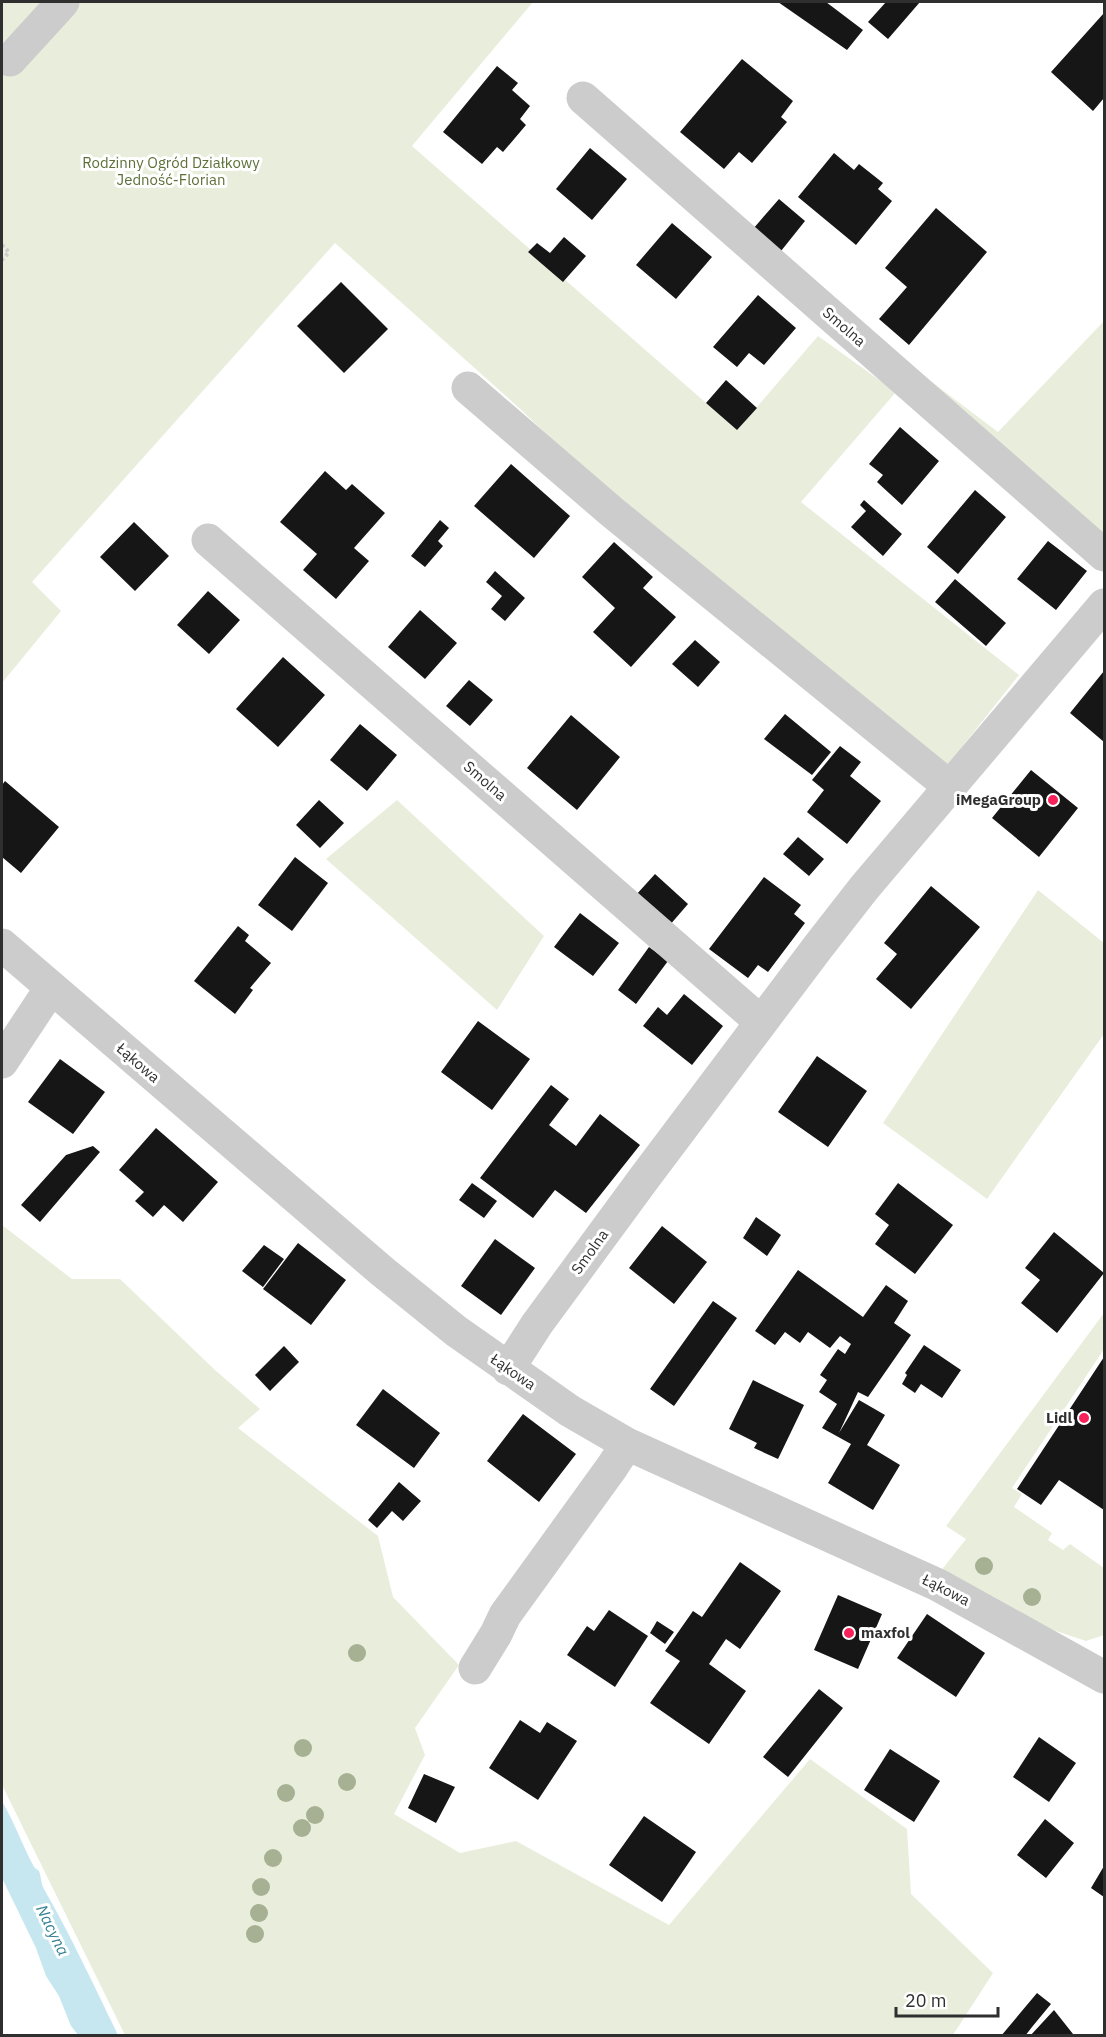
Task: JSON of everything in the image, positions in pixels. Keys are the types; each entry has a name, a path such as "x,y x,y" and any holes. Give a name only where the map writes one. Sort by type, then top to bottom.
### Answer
{"street":[{"path":"10,60 63,2"},
{"name":"Smolna","path":"583,98 1104,555"},
{"path":"468,388 612,512 951,787"},
{"name":"Smolna","path":"208,540 761,1022"},
{"name":"Smolna","path":"508,1369 537,1324 761,1022 864,888 1104,605"},
{"name":"Łąkowa","path":"2,945 383,1272 508,1369 570,1411 627,1444 938,1585 1104,1675"},
{"path":"2,1062 51,988"},
{"path":"475,1668 505,1615 627,1444"}],"path":[{"path":"2,245 9,252 2,260"}],"green space":[{"name":"Rodzinny Ogród Działkowy Jedność-Florian","path":"2,2 533,2 412,146 737,430 818,336 896,392 801,502 1019,675 942,770 616,501 517,406 335,243 32,582 61,611 2,683"},
{"path":"1104,321 1104,541 908,364 998,432"},
{"path":"397,800 544,936 497,1010 326,859"},
{"path":"1038,890 1104,943 1104,1034 987,1199 883,1123"},
{"path":"2,1225 72,1279 120,1279 215,1370 260,1409 238,1428 378,1536 393,1597 459,1665 415,1728 425,1755 394,1814 460,1853 516,1841 669,1925 810,1759 907,1829 911,1894 993,1973 953,2035 125,2035 2,1785"},
{"path":"1104,1313 1104,1349 1012,1488 1022,1494 1014,1507 1052,1533 1048,1540 1063,1550 1070,1544 1104,1568 1104,1635 1086,1641 1050,1629 940,1572 966,1539 946,1526"}],"water":[{"name":"Nacyna","path":"2,1801 33,1866 39,1871 43,1887 118,2035 78,2035 71,2026 59,1996 46,1976 36,1948 2,1878"}],"building":[{"path":"778,2 826,2 863,30 847,50"},
{"path":"886,2 920,2 888,39 868,22"},
{"path":"1104,13 1104,98 1093,111 1051,72"},
{"path":"742,59 793,101 781,117 787,122 752,163 739,152 724,169 680,132"},
{"path":"497,66 518,83 512,90 530,106 520,119 526,125 503,152 497,147 482,164 443,132"},
{"path":"590,148 627,179 592,220 556,189"},
{"path":"834,153 854,170 859,164 883,183 878,189 892,201 856,245 798,197"},
{"path":"779,199 805,221 781,251 753,229"},
{"path":"936,208 987,252 909,345 879,319 907,287 885,268"},
{"path":"672,223 712,257 676,299 636,265"},
{"path":"564,237 586,256 563,282 528,252 537,243 550,253"},
{"path":"341,282 388,329 344,373 297,326"},
{"path":"758,295 796,328 764,365 749,353 737,367 713,347"},
{"path":"726,380 757,408 737,430 706,403"},
{"path":"900,427 939,461 902,505 877,482 883,475 869,464"},
{"path":"511,464 570,516 534,558 474,506"},
{"path":"325,471 346,490 352,484 385,513 354,548 369,561 336,599 303,570 317,554 280,522"},
{"path":"975,490 1006,517 958,574 927,547"},
{"path":"864,500 902,534 883,556 851,527 866,511 860,505"},
{"path":"440,520 449,528 438,541 443,546 425,567 411,556"},
{"path":"134,522 169,556 135,591 100,557"},
{"path":"1048,541 1087,571 1056,610 1017,579"},
{"path":"614,542 653,577 643,588 676,617 631,667 593,632 615,608 582,577"},
{"path":"495,571 525,598 505,621 491,609 502,596 486,582"},
{"path":"955,579 1006,623 986,646 935,602"},
{"path":"208,591 240,620 209,654 177,625"},
{"path":"420,610 457,643 425,679 388,647"},
{"path":"695,640 720,662 698,687 672,664"},
{"path":"283,657 325,695 278,747 236,709"},
{"path":"1104,671 1104,742 1070,713"},
{"path":"469,680 493,700 470,726 446,706"},
{"path":"785,714 831,752 812,775 764,739"},
{"path":"571,715 620,757 577,810 527,768"},
{"path":"360,724 397,755 367,791 330,760"},
{"path":"840,746 861,762 850,776 881,801 847,844 807,812 824,790 812,780"},
{"path":"1031,770 1078,808 1039,857 992,818"},
{"path":"5,781 59,827 21,873 2,857 2,785"},
{"path":"319,800 344,823 320,848 296,825"},
{"path":"798,837 824,859 809,876 783,854"},
{"path":"295,857 328,883 292,931 258,905"},
{"path":"655,874 688,904 669,926 636,895"},
{"path":"764,877 801,905 794,914 805,923 768,972 758,965 748,978 709,949"},
{"path":"931,886 980,927 911,1009 876,979 897,954 884,943"},
{"path":"580,913 619,943 593,976 554,947"},
{"path":"238,926 249,935 245,941 271,963 250,988 253,990 235,1014 194,981"},
{"path":"649,947 668,961 636,1004 618,990"},
{"path":"684,994 723,1026 692,1065 643,1026 658,1007 667,1015"},
{"path":"478,1021 530,1059 492,1110 441,1072"},
{"path":"817,1056 867,1091 828,1147 778,1112"},
{"path":"60,1059 105,1092 73,1134 28,1102"},
{"path":"551,1085 569,1099 549,1125 576,1146 600,1114 640,1145 586,1213 555,1190 533,1218 480,1178"},
{"path":"156,1128 218,1182 183,1222 164,1205 153,1217 135,1201 144,1192 119,1170"},
{"path":"93,1146 100,1152 40,1222 21,1205 66,1155"},
{"path":"472,1183 497,1201 484,1218 459,1200"},
{"path":"898,1183 953,1225 915,1274 875,1244 889,1225 875,1214"},
{"path":"756,1217 781,1235 767,1256 743,1238"},
{"path":"662,1226 707,1262 674,1304 629,1268"},
{"path":"1054,1232 1104,1273 1057,1333 1021,1303 1040,1280 1025,1268"},
{"path":"495,1239 535,1268 501,1315 461,1286"},
{"path":"298,1243 346,1280 311,1325 263,1289"},
{"path":"264,1245 284,1259 263,1287 242,1271"},
{"path":"798,1270 863,1317 886,1285 908,1301 894,1323 911,1335 868,1397 858,1392 839,1433 859,1400 885,1415 867,1445 900,1465 873,1510 828,1483 851,1444 822,1428 837,1404 819,1392 827,1380 820,1375 838,1349 845,1354 851,1344 840,1336 830,1348 808,1332 800,1343 785,1332 775,1345 755,1331"},
{"path":"713,1301 737,1318 674,1406 650,1389"},
{"path":"924,1345 961,1370 942,1398 921,1384 915,1393 902,1384 907,1375 905,1373"},
{"path":"284,1346 299,1362 270,1391 255,1375"},
{"name":"Lidl","path":"1104,1357 1104,1510 1059,1480 1041,1505 1017,1489"},
{"path":"753,1380 804,1405 778,1459 754,1448 757,1443 729,1429"},
{"path":"383,1389 440,1433 414,1468 356,1425"},
{"path":"523,1414 576,1454 539,1502 487,1461"},
{"path":"399,1482 421,1501 403,1521 392,1511 377,1528 368,1520"},
{"path":"740,1562 781,1591 740,1649 726,1639 709,1664 746,1691 709,1744 650,1703 680,1661 665,1651 693,1611 702,1617"},
{"path":"838,1595 882,1614 858,1669 814,1650"},
{"path":"609,1610 648,1636 615,1687 567,1655 587,1626 594,1631"},
{"path":"927,1614 985,1653 956,1697 897,1658"},
{"path":"657,1621 674,1632 665,1644 650,1633"},
{"path":"819,1689 843,1708 788,1777 763,1757"},
{"path":"520,1720 540,1733 547,1722 577,1741 538,1800 489,1768"},
{"path":"1039,1737 1076,1763 1049,1802 1013,1777"},
{"path":"890,1749 940,1781 914,1822 864,1790"},
{"path":"424,1774 455,1787 436,1823 408,1808"},
{"path":"644,1816 696,1852 662,1902 609,1865"},
{"path":"1045,1819 1074,1843 1046,1878 1017,1855"},
{"path":"1104,1866 1104,1897 1091,1888"},
{"path":"1037,1993 1051,2004 1025,2036 1001,2036"},
{"path":"1054,2010 1073,2034 1072,2036 1030,2036"}],"place":[{"name":"iMegaGroup","path":"1053,800"},
{"name":"Lidl","path":"1084,1418"},
{"name":"maxfol","path":"849,1633"}]}
